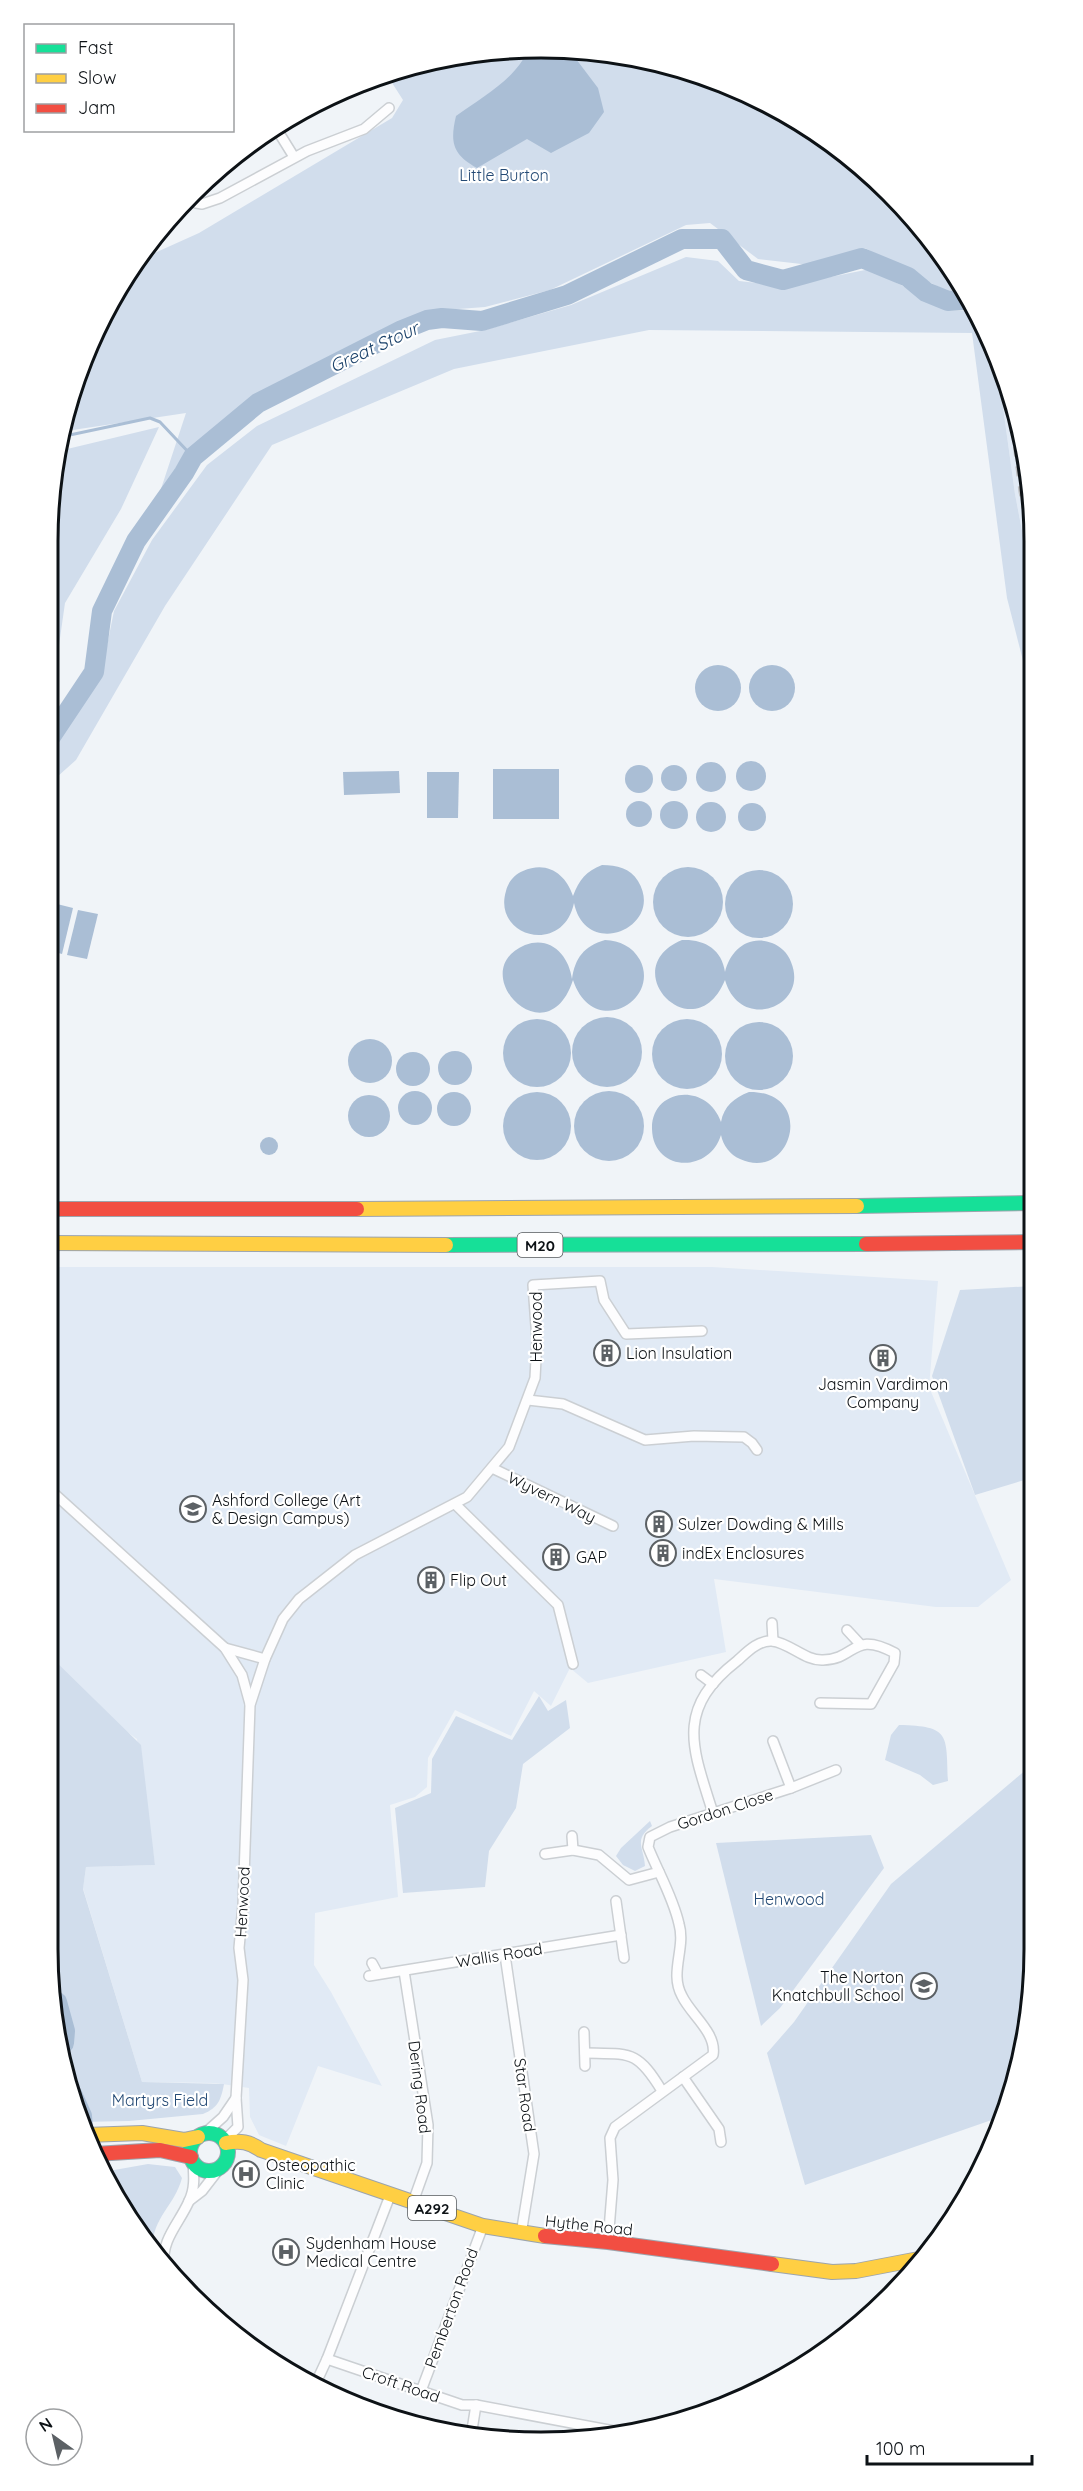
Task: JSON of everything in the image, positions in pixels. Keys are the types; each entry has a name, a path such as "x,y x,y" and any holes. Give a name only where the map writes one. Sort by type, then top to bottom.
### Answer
{"main road":[{"path":"58,1209 740,1208 1024,1203"},
{"name":"M20","path":"58,1243 741,1246 1024,1242"},
{"path":"95,2135 142,2133 184,2140 215,2134 225,2142 223,2164 214,2171 202,2170 192,2160 160,2150 104,2153"},
{"path":"192,2160 192,2146 201,2135"},
{"name":"Hythe Road","path":"225,2142 237,2140 483,2226 520,2234 608,2242 832,2272 909,2264"},
{"name":"Hythe Road","path":"223,2164 238,2152 256,2147"}],"street":[{"path":"198,202 202,204 220,198 249,184 294,157 328,141 364,129 375,117 389,108"},
{"path":"281,135 294,157"},
{"name":"Henwood","path":"238,2127 236,2098 243,1980 239,1948 243,1905 250,1705 265,1659 284,1619 299,1599 355,1555 467,1497 509,1447 535,1378 537,1340 533,1285 600,1281 604,1300 626,1334 702,1331"},
{"path":"528,1400 563,1404 645,1440 694,1436 744,1437 757,1450"},
{"name":"Wyvern Way","path":"492,1468 613,1526"},
{"name":"Henwood","path":"58,1497 225,1648 242,1675 250,1705"},
{"path":"455,1504 558,1605 573,1664"},
{"path":"772,1623 773,1641"},
{"path":"847,1630 861,1644"},
{"path":"713,1813 697,1762 692,1737 696,1716 704,1696 726,1669 755,1646 773,1641 821,1661 838,1658 861,1644 870,1643 895,1653 894,1663 870,1704 820,1703"},
{"name":"Henwood","path":"225,1648 265,1659"},
{"path":"701,1675 714,1684"},
{"path":"773,1741 791,1788"},
{"name":"Gordon Close","path":"608,2242 613,2180 610,2138 615,2127 712,2055 714,2048 709,2035 681,1996 677,1983 680,1924 648,1847 650,1837 670,1827 791,1788 836,1770"},
{"path":"572,1836 573,1850"},
{"path":"545,1854 573,1850 605,1858 629,1880 659,1872"},
{"path":"616,1901 624,1958"},
{"name":"Wallis Road","path":"372,1963 373,1975 621,1935"},
{"name":"Star Road","path":"505,1955 534,2154 520,2234"},
{"name":"Dering Road","path":"404,1971 428,2125 427,2163 413,2202"},
{"path":"584,2032 585,2066"},
{"path":"585,2053 631,2056 642,2062 662,2091"},
{"path":"683,2077 719,2129 721,2142"},
{"path":"201,2135 223,2116 236,2098"},
{"path":"225,2142 238,2127 256,2147"},
{"path":"165,2253 171,2230 189,2201 193,2188 192,2160"},
{"path":"189,2201 202,2191 223,2164"},
{"path":"318,2378 391,2193"},
{"name":"Pemberton Road","path":"421,2391 483,2226"},
{"name":"Croft Road","path":"327,2359 462,2405 476,2405 600,2428"},
{"path":"472,2427 476,2405"}],"shaded area":[{"path":"542,58 577,60 598,88 604,112 589,133 551,153 527,139 477,168 462,158 455,146 453,133 456,116 487,95 522,61"},
{"path":"1001,393 1015,447 1020,478 1024,541"},
{"path":"718,665 734,672 741,688 734,704 718,711 702,704 695,688 702,672"},
{"path":"772,665 788,672 795,688 788,704 772,711 756,704 749,688 756,672"},
{"path":"751,761 762,765 766,776 762,787 751,791 740,787 736,776 740,765"},
{"path":"711,762 717,763 725,771 725,783 717,791 711,792 705,791 697,783 696,777 697,771 705,763"},
{"path":"639,765 649,769 653,779 649,789 639,793 629,789 625,779 629,769"},
{"path":"674,765 683,769 687,778 683,787 674,791 665,787 661,778 665,769"},
{"path":"493,769 559,769 559,819 493,819"},
{"path":"399,771 400,793 344,795 343,772"},
{"path":"427,772 459,772 458,818 427,818"},
{"path":"639,801 648,805 652,814 648,823 639,827 630,823 626,814 630,805"},
{"path":"674,801 684,805 688,815 684,825 674,829 664,825 660,815 664,805"},
{"path":"711,802 722,806 726,817 722,828 711,832 700,828 696,817 700,806"},
{"path":"752,803 762,807 766,817 762,827 752,831 742,827 738,817 742,807"},
{"path":"602,865 618,867 631,873 638,881 644,898 642,912 633,923 621,931 607,934 593,930 581,921 574,903 567,920 557,930 544,935 531,934 518,929 509,920 504,907 506,891 510,882 520,872 532,868 548,868 566,881 573,896 584,877"},
{"path":"688,867 707,873 717,883 723,902 717,921 707,931 688,937 669,931 659,921 653,902 659,883 669,873"},
{"path":"752,870 766,870 778,875 788,885 793,904 788,923 778,933 766,938 752,938 740,933 730,923 725,911 725,897 730,885 740,875"},
{"path":"58,904 73,908 62,954 58,953"},
{"path":"78,910 98,914 87,959 67,955"},
{"path":"605,940 621,943 633,951 640,960 644,975 641,989 633,1000 622,1008 609,1011 595,1008 582,998 573,980 561,1003 546,1012 530,1011 516,1002 506,989 503,973 508,957 525,945 543,943 551,945 563,955 572,979 575,965 586,949"},
{"path":"682,940 698,941 711,947 720,957 725,972 731,957 741,946 755,941 775,944 786,953 791,962 794,978 791,991 771,1008 757,1009 744,1006 733,996 725,980 712,1000 696,1009 680,1007 666,998 657,985 655,969 663,953"},
{"path":"607,1017 620,1020 632,1027 639,1039 642,1052 639,1065 632,1077 620,1084 607,1087 594,1084 582,1077 575,1065 572,1052 575,1039 582,1027 594,1020"},
{"path":"537,1019 550,1021 561,1029 569,1040 571,1053 569,1066 561,1077 550,1085 537,1087 524,1085 513,1077 505,1066 503,1053 505,1040 513,1029 524,1021"},
{"path":"687,1019 700,1022 712,1029 719,1041 722,1054 719,1067 712,1079 700,1086 687,1089 674,1086 662,1079 655,1067 652,1054 655,1041 662,1029 674,1022"},
{"path":"759,1022 772,1025 783,1032 790,1043 793,1056 790,1069 783,1080 772,1087 759,1090 746,1087 735,1080 728,1069 725,1056 728,1043 735,1032 746,1025"},
{"path":"370,1039 385,1046 392,1061 385,1076 370,1083 355,1076 348,1061 355,1046"},
{"path":"455,1051 467,1056 472,1068 467,1080 455,1085 443,1080 438,1068 443,1056"},
{"path":"413,1052 425,1057 430,1069 425,1081 413,1086 401,1081 396,1069 401,1057"},
{"path":"415,1091 427,1096 432,1108 427,1120 415,1125 403,1120 398,1108 403,1096"},
{"path":"609,1091 622,1094 634,1101 641,1113 644,1126 641,1139 634,1151 622,1158 609,1161 596,1158 584,1151 577,1139 574,1126 577,1113 584,1101 596,1094"},
{"path":"454,1092 466,1097 471,1109 466,1121 454,1126 442,1121 437,1109 442,1097"},
{"path":"530,1092 544,1092 556,1097 566,1107 571,1126 566,1145 556,1155 544,1160 530,1160 518,1155 508,1145 503,1133 503,1119 508,1107 518,1097"},
{"path":"749,1092 770,1096 784,1105 790,1119 790,1134 784,1148 773,1159 758,1163 740,1159 727,1149 721,1135 715,1148 705,1157 694,1162 682,1163 671,1160 662,1154 655,1143 652,1129 654,1116 660,1105 669,1098 680,1095 704,1100 714,1109 721,1122 731,1103"},
{"path":"369,1095 384,1101 390,1116 384,1131 369,1137 354,1131 348,1116 354,1101"},
{"path":"265,1137 273,1137 278,1142 276,1153 265,1155 260,1150 260,1142"},
{"path":"58,1267 712,1267 938,1281 929,1387 1011,1580 978,1607 936,1607 714,1579 726,1652 588,1683 570,1668 551,1706 534,1691 511,1736 455,1710 428,1758 427,1787 415,1797 390,1805 398,1897 315,1913 314,1965 382,2086 318,2066 286,2146 259,2135 250,2117 249,2088 215,2083 142,2082 83,1888 86,1867 155,1865 137,1739 58,1682"}],"green space":[{"name":"Little Burton","path":"542,58 636,68 697,84 755,108 783,123 836,158 860,178 905,223 925,247 956,294 952,294 865,248 810,265 758,259 710,223 686,225 550,290 485,307 432,311 249,401 196,448 156,504 186,413 72,430 95,357 123,300 154,253 199,233 392,118 403,100 392,82 447,68"},
{"path":"686,257 718,261 739,281 786,286 870,269 951,311 966,311 988,357 1001,393 1024,541 1024,665 1007,598 972,333 649,330 454,369 272,445 165,606 76,760 58,776 58,735 101,675 114,611 152,540 207,465 257,426 435,340 485,330 571,305"},
{"path":"159,427 121,509 65,603 58,652 58,542 68,449"},
{"path":"1024,1286 1024,1480 975,1495 932,1376 960,1290"},
{"name":"Martyrs Field","path":"58,1664 141,1745 155,1865 86,1867 83,1889 142,2082 224,2084 218,2103 203,2114 129,2121 90,2122 75,2075 63,2013 58,1950"},
{"path":"539,1696 548,1711 566,1700 570,1728 523,1764 516,1808 489,1851 485,1887 403,1893 395,1808 431,1793 432,1759 456,1716 512,1740"},
{"path":"899,1725 928,1728 937,1731 942,1736 947,1753 948,1781 933,1785 920,1775 885,1760 891,1735"},
{"name":"The Norton Knatchbull School","path":"1024,1771 1023,1981 1015,2044 994,2119 805,2185 767,2053 794,2022 891,1884"},
{"path":"650,1821 652,1826 641,1840 645,1866 635,1871 623,1865 616,1856 621,1848"},
{"name":"Henwood","path":"871,1835 884,1868 780,2008 761,2026 716,1843"},
{"path":"148,2164 175,2167 182,2178 153,2237 123,2191 112,2170"}],"waterway":[{"name":"Great Stour","path":"58,726 94,672 102,611 136,541 193,457 258,403 402,330 427,320 442,318 482,321 567,295 682,239 722,239 746,270 783,280 862,258 908,277 926,292 948,301 960,300"},
{"path":"71,435 150,418 160,422 193,457"}],"railway":[{"path":"1014,441 1023,505"}],"traffic: fast":[{"path":"857,1206 1024,1203"},
{"path":"446,1245 866,1244"},
{"path":"209,2133 222,2139 228,2152 222,2165 209,2171 196,2165 190,2152 196,2139 209,2133"}],"traffic: slow":[{"path":"357,1209 857,1206"},
{"path":"58,1243 446,1245"},
{"path":"95,2135 142,2133 184,2140 198,2137"},
{"path":"226,2143 249,2143 261,2150 483,2226 545,2236"},
{"path":"772,2264 832,2272 856,2271 911,2260"}],"traffic: jam":[{"path":"58,1209 357,1209"},
{"path":"866,1244 1024,1242"},
{"path":"104,2153 160,2150 191,2157"},
{"path":"545,2236 772,2264"}],"place":[{"name":"Lion Insulation","path":"607,1353"},
{"name":"Jasmin Vardimon Company","path":"883,1358"},
{"name":"Ashford College (Art & Design Campus)","path":"193,1509"},
{"name":"Sulzer Dowding & Mills","path":"659,1524"},
{"name":"indEx Enclosures","path":"663,1553"},
{"name":"GAP","path":"556,1557"},
{"name":"Flip Out","path":"431,1580"},
{"name":"The Norton Knatchbull School","path":"924,1986"},
{"name":"Osteopathic Clinic","path":"246,2174"},
{"name":"Sydenham House Medical Centre","path":"286,2252"}]}
